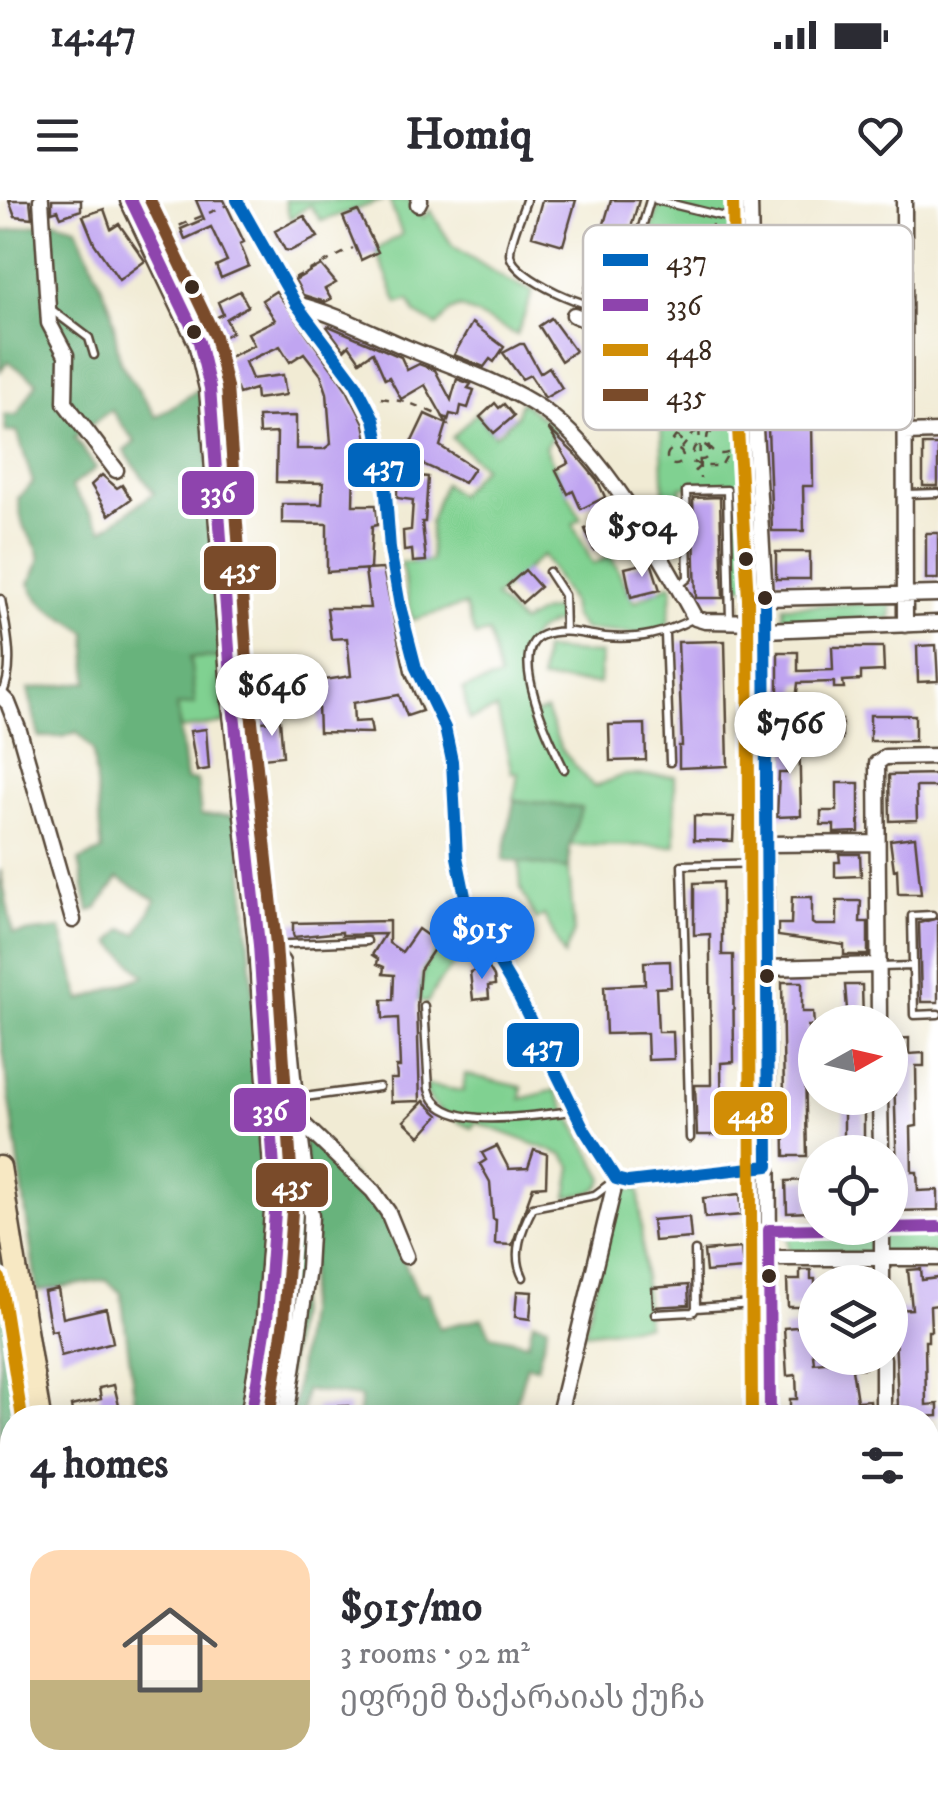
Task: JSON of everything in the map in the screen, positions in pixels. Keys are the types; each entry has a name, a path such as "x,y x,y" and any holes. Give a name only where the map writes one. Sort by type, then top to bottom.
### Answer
{"street":[{"path":"42,200 47,306 49,323 66,355 65,403 116,470"},
{"path":"131,200 207,366 233,704 259,945 276,1220 267,1319 253,1405"},
{"path":"237,200 296,304 356,384 374,419 384,466 390,549 400,606 416,668 445,728 452,761 457,856 468,911 519,997 574,1110 616,1180 561,1405"},
{"path":"750,200 751,223"},
{"path":"904,200 904,225"},
{"path":"296,304 331,312 544,410 593,459 638,523 695,618 765,626 938,624"},
{"path":"574,316 583,319"},
{"path":"755,430 765,598 770,1405"},
{"path":"905,625 906,430"},
{"path":"906,434 938,432"},
{"path":"765,598 938,594"},
{"path":"1,696 8,703 19,731 73,920"},
{"path":"879,1005 877,763 880,758 938,756"},
{"path":"768,844 877,843"},
{"path":"259,945 275,953 282,962 295,1098 312,1216 288,1405"},
{"path":"767,968 878,966"},
{"path":"298,1120 373,1192 388,1212 406,1256"},
{"path":"616,1180 638,1183 768,1166"},
{"path":"0,1167 38,1405"},
{"path":"908,1228 938,1227"},
{"path":"769,1230 798,1229"},
{"path":"882,1245 882,1265"},
{"path":"768,1258 938,1258"},
{"path":"883,1375 883,1405"}],"lane":[{"path":"526,200 510,255 515,267 583,306"},
{"path":"645,225 653,200 751,223"},
{"path":"47,306 90,338 94,355"},
{"path":"677,586 688,578 686,490 727,490 730,622"},
{"path":"906,494 938,494"},
{"path":"549,572 564,595 565,631"},
{"path":"1,599 9,666 8,684 1,696"},
{"path":"564,769 539,715 528,656 534,641 544,634 565,631 608,637 665,634 695,618"},
{"path":"665,634 670,762"},
{"path":"690,1138 682,864 768,863"},
{"path":"932,916 912,916 914,1015 938,1014"},
{"path":"259,945 366,941"},
{"path":"878,966 913,966"},
{"path":"424,1006 429,1089 440,1107 482,1119 574,1110"},
{"path":"295,1098 379,1088"},
{"path":"523,1277 519,1269 520,1238 532,1207 596,1195 616,1180"},
{"path":"695,1251 696,1308"},
{"path":"655,1314 769,1303"}],"path":[{"path":"158,235 214,211"},
{"path":"713,214 713,225"},
{"path":"284,283 353,248"},
{"path":"366,403 395,399 456,422"},
{"path":"700,430 701,490"},
{"path":"680,451 682,444 700,430 711,432"},
{"path":"700,460 708,454 714,430"},
{"path":"700,444 725,452 736,444 734,430"},
{"path":"682,444 694,449"},
{"path":"694,449 700,444"},
{"path":"694,449 700,460"},
{"path":"700,466 721,466 725,452"},
{"path":"437,938 445,940 450,925 474,922"}],"green space":[{"path":"285,200 384,200 321,221 310,205 290,219"},
{"path":"389,200 409,200 423,218 430,210 452,245 506,280 533,291 517,335 460,307 437,326 416,314 409,300 398,304 376,250 402,234"},
{"path":"660,200 744,200 744,225 653,225"},
{"path":"55,221 77,227 111,308 120,362 156,417 204,386 220,657 190,658 195,704 177,706 186,780 197,781 201,815 239,816 271,1210 246,1405 135,1405 121,1293 106,1280 37,1291 0,1030 0,869 13,934 61,929 81,1000 145,976 111,942 123,929 137,934 156,900 118,878 97,909 89,911 79,861 102,851 93,750 77,732 62,737 39,737 28,689 88,682 87,633 40,601 29,583 39,556 22,524 18,498 33,483 17,431 6,432 4,415 17,415 37,382 8,361 0,371 0,232","holes":["111,410 135,442 124,451 154,493 103,530 71,487 96,468 74,437"]},
{"path":"521,401 557,430 545,447 581,519 573,524 593,564 611,556 634,602 671,584 673,588 667,628 654,635 584,630 543,555 495,597 521,623 541,612 561,608 558,622 542,628 526,647 524,672 533,715 546,710 561,749 594,787 623,775 675,776 675,846 570,845 581,808 514,800 518,772 512,773 497,709 469,720 463,689 499,678 489,633 475,636 465,605 412,620 401,563 431,561 430,521 444,483 458,495 483,467 452,438 476,413 495,436 516,417"},
{"path":"661,430 741,430 748,459 752,508 754,571 749,586 737,586 734,485 681,487 682,507 664,508"},
{"path":"891,603 891,619 783,622 783,606"},
{"path":"543,650 601,654 599,684 541,680"},
{"path":"220,657 227,723 180,729 177,705 190,658"},
{"path":"514,800 581,808 570,845 569,869 503,860"},
{"path":"519,862 569,869 574,932 564,956 544,915 536,920 521,889"},
{"path":"467,919 484,949 457,962 427,1003 418,1000 424,968 443,943 449,922"},
{"path":"267,961 277,972 307,1225 284,1405 259,1405 282,1219"},
{"path":"465,1074 522,1087 521,1099 555,1090 604,1178 598,1188 567,1197 572,1166 563,1155 475,1122 472,1128 435,1107 425,1085 463,1091"},
{"path":"308,1132 365,1189 383,1215 419,1295 428,1293 439,1328 482,1318 491,1335 528,1343 533,1321 548,1325 537,1367 527,1365 515,1405 360,1405 361,1397 305,1390 303,1405 294,1405 311,1263 303,1135"},
{"path":"639,1189 647,1325 584,1333 618,1190"},
{"path":"908,1232 938,1232 938,1253 789,1256 788,1234 798,1234 798,1245 908,1245"},
{"path":"0,1242 20,1405 0,1405"}],"building":[{"path":"9,200 30,200 32,218 15,216"},
{"path":"52,200 81,200 81,210 61,217 58,210 52,212"},
{"path":"196,200 224,200 244,242 240,244 249,266 221,278 216,266 227,261 211,227 185,239 181,229 204,219"},
{"path":"542,200 576,200 563,245 532,236"},
{"path":"611,200 639,200 632,225 604,225"},
{"path":"104,209 111,229 119,224 145,261 119,280 94,243 83,216"},
{"path":"358,211 378,252 361,260 343,217"},
{"path":"304,216 318,237 285,250 275,231"},
{"path":"321,265 336,283 325,289 331,299 325,302 303,295 295,280"},
{"path":"240,291 248,306 226,319 232,332 222,338 213,319 223,314 218,302"},
{"path":"276,291 347,390 364,423 368,444 362,444 362,466 354,466 353,505 376,505 378,525 372,526 370,569 327,572 327,524 282,523 282,504 322,504 323,483 276,482 277,433 259,434 258,417 296,416 296,449 324,449 331,444 327,393 321,375 304,353 290,362 280,346 245,362 252,379 283,375 286,395 256,399 255,389 239,394 225,359 254,345 248,333 275,320 262,300"},
{"path":"551,318 575,351 561,361 539,326"},
{"path":"472,323 504,347 494,362 490,359 484,367 454,355"},
{"path":"329,326 401,357 407,370 419,364 435,370 451,400 457,379 471,384 468,388 474,390 468,408 461,406 459,416 450,414 447,424 425,385 401,399 389,377 385,379 373,352 360,361 349,345 344,350"},
{"path":"524,344 540,373 549,367 562,388 545,398 530,375 522,379 503,353"},
{"path":"495,403 499,408 504,404 514,416 494,433 480,417"},
{"path":"425,414 447,424 440,446 474,468 464,483 405,456"},
{"path":"548,428 597,480 605,497 581,509 573,491 568,494 556,470 569,463"},
{"path":"768,430 812,430 813,486 803,486 804,531 772,531"},
{"path":"923,445 938,445 938,486 923,486"},
{"path":"397,474 428,477 422,522 426,561 413,562 412,550 404,551 403,531 411,530 413,500 397,498"},
{"path":"102,475 117,488 122,485 131,499 109,515 91,485"},
{"path":"720,497 723,598 696,598 693,498"},
{"path":"604,520 614,541 594,550 585,529"},
{"path":"926,533 938,533 938,579 926,579"},
{"path":"776,552 810,552 810,579 776,579"},
{"path":"651,562 660,590 631,597 625,568"},
{"path":"383,569 405,672 422,711 407,716 399,695 353,703 354,722 370,721 372,733 319,732 318,706 288,709 286,696 306,693 305,683 351,676 347,638 331,639 327,608 370,608 365,570"},
{"path":"525,570 540,587 522,603 507,586"},
{"path":"725,641 728,766 679,768 682,746 678,642"},
{"path":"936,645 938,681 918,682 917,646"},
{"path":"832,647 883,647 884,671 861,672 861,680 843,681 844,688 834,688 834,682 798,683 796,701 778,702 778,652 798,652 798,671 833,670"},
{"path":"870,715 915,715 915,741 870,741"},
{"path":"280,720 283,756 263,758 261,722"},
{"path":"842,720 842,739 817,740 817,721"},
{"path":"645,724 646,760 610,761 609,725"},
{"path":"206,729 209,769 197,771 190,731"},
{"path":"778,732 799,732 801,816 777,817 779,773 787,773 786,750 779,750"},
{"path":"938,774 938,787 916,787 917,820 890,821 889,775"},
{"path":"837,783 859,783 859,832 834,833 834,825 821,825 821,811 837,811"},
{"path":"694,816 734,817 733,841 694,840"},
{"path":"915,837 921,894 898,894 890,840"},
{"path":"839,854 860,854 861,876 835,877"},
{"path":"722,882 722,955 733,955 734,1062 721,1063 722,1135 697,1135 695,1085 711,1085 710,934 694,935 694,883"},
{"path":"792,897 812,897 815,925 837,925 837,901 861,901 860,922 868,922 868,955 844,955 844,945 778,936 778,924 791,924"},
{"path":"938,918 938,1002 921,1002 919,923"},
{"path":"389,921 389,943 402,952 418,929 438,943 420,970 420,1101 391,1102 390,1079 397,1079 396,1067 400,1067 398,1018 383,1019 382,1000 393,1000 394,975 383,974 384,967 372,955 385,934 293,934 293,923"},
{"path":"481,954 495,985 488,986 489,998 473,1000 470,972 483,967"},
{"path":"670,961 671,987 656,988 658,1032 673,1032 674,1059 648,1060 647,1033 606,1034 604,986 645,984 644,962"},
{"path":"782,982 802,982 802,1005 798,1005 798,1115 806,1115 807,1135 798,1135 798,1156 785,1156"},
{"path":"845,985 862,985 863,1005 847,1005"},
{"path":"908,1038 909,1054 924,1053 924,1066 916,1066 917,1126 911,1127 912,1172 917,1172 918,1191 938,1190 938,1210 908,1211 908,1135 896,1135 895,1115 908,1115"},
{"path":"424,1101 439,1115 420,1136 404,1121"},
{"path":"844,1115 864,1115 864,1135 844,1135"},
{"path":"497,1146 509,1169 528,1168 534,1150 547,1154 546,1186 533,1187 512,1245 495,1244 490,1182 480,1164 486,1160 482,1153"},
{"path":"798,1180 798,1213 787,1213 786,1181"},
{"path":"740,1194 742,1215 705,1218 703,1198"},
{"path":"689,1217 691,1238 654,1241 652,1220"},
{"path":"741,1248 743,1269 706,1272 704,1251"},
{"path":"921,1269 922,1280 938,1278 938,1305 930,1306 931,1331 925,1341 926,1405 898,1405 897,1375 908,1375 908,1309 912,1309 908,1270"},
{"path":"787,1280 798,1280 798,1307 788,1307"},
{"path":"688,1285 689,1305 653,1307 652,1288"},
{"path":"58,1289 63,1318 106,1308 113,1342 61,1356 56,1330 51,1331 44,1292"},
{"path":"517,1291 532,1292 530,1319 515,1317"},
{"path":"798,1327 798,1375 853,1375 857,1401 870,1400 871,1405 790,1405 790,1399 797,1399 796,1375 787,1376 784,1328"},
{"path":"114,1385 119,1405 75,1405 101,1399 99,1388"}],"transit line":[{"name":"336","path":"131,200 199,342 210,388 233,704 259,945 276,1199 267,1319 253,1405"},
{"name":"435","path":"150,200 215,336 227,387 250,702 276,944 293,1198 284,1320 271,1405"},
{"name":"437","path":"237,200 296,304 356,384 374,419 384,466 390,549 400,606 416,668 445,728 452,761 457,857 468,911 519,997 584,1129 616,1179 628,1182 768,1166"},
{"name":"448","path":"733,200 733,225"},
{"name":"448","path":"738,430 748,599 752,1405"},
{"name":"437","path":"765,598 768,1166"},
{"name":"336","path":"770,1405 769,1230 938,1227"},
{"name":"448","path":"0,1278 20,1405"}]}
